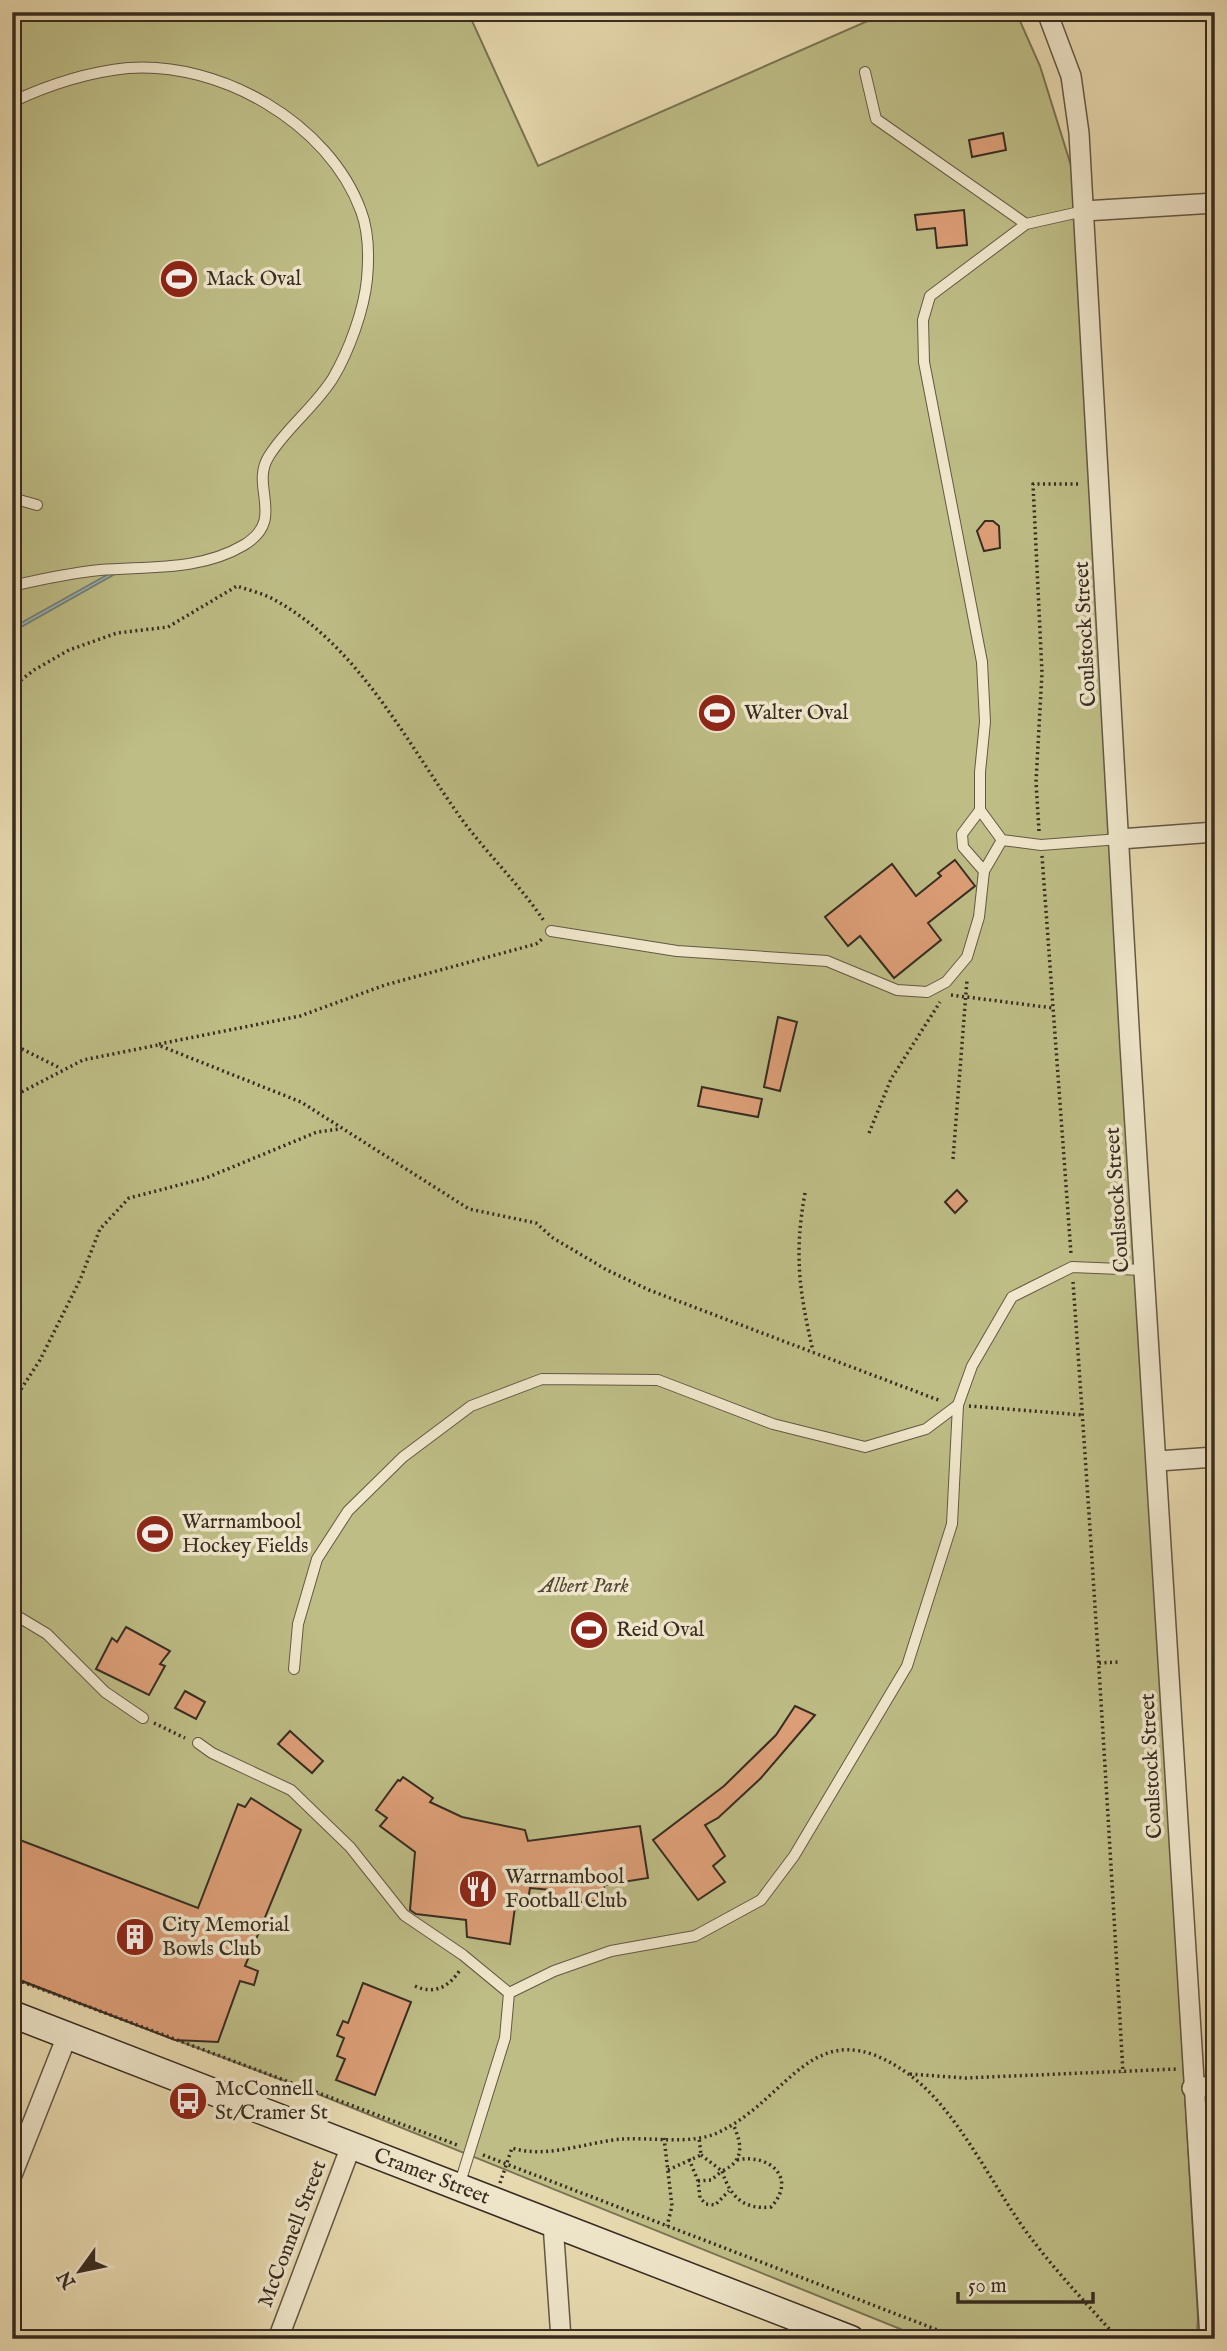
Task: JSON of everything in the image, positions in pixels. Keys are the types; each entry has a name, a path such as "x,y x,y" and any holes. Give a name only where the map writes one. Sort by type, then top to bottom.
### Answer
{"street":[{"name":"Coulstock Street","path":"1047,12 1071,76 1079,133 1158,1461 1192,2088 1210,2333"},
{"path":"1084,211 1215,203"},
{"path":"1120,839 1215,832"},
{"path":"1158,1461 1215,1457"},
{"name":"Cramer Street","path":"12,2014 851,2339"},
{"path":"12,2175 66,2036"},
{"path":"1192,2088 1215,2086"},
{"name":"McConnell Street","path":"278,2339 351,2146"},
{"path":"553,2223 561,2339"}],"lane":[{"path":"12,102 40,89 94,74 130,68 209,77 244,90 284,115 340,171 361,211 368,245 367,281 357,321 333,378 270,454 261,471 268,511 262,528 247,543 194,565 72,573 12,586"},
{"path":"865,72 876,119 1026,224"},
{"path":"1084,211 1026,224 930,296 923,320 930,402 982,662 985,722 980,772 980,810 1002,840 1041,845 1120,839"},
{"path":"12,498 37,505"},
{"path":"980,810 962,834 963,847 984,872"},
{"path":"551,931 677,951 827,961 897,990 927,992 946,982 967,957 979,917 984,872 1002,840"},
{"path":"509,1993 554,1971 611,1951 695,1936 761,1900 794,1856 907,1667 951,1524 958,1405 972,1366 1012,1297 1072,1267 1145,1269"},
{"path":"294,1669 298,1624 317,1559 348,1511 403,1457 471,1406 542,1379 658,1380 773,1424 865,1447 926,1429 958,1405"},
{"path":"12,1613 47,1634 105,1692 143,1718"},
{"path":"198,1743 212,1753 291,1790 350,1847 404,1915 466,1958 509,1993"},
{"path":"458,2187 505,2038 509,1993"}],"path":[{"path":"1100,484 1033,484 1042,673 1036,782 1083,1415 1123,2073"},
{"path":"12,687 34,670 69,650 117,633 168,627 237,586 272,598 315,629 351,665 484,849 519,884 551,931 536,944 385,985 300,1016 83,1060 61,1069 12,1097"},
{"path":"953,1159 967,998 967,957"},
{"path":"869,1133 891,1079 945,995 1053,1008"},
{"path":"12,1044 61,1069"},
{"path":"158,1045 301,1102 469,1209 536,1223 553,1238 607,1270 649,1290 937,1399 958,1405 1083,1415"},
{"path":"12,1403 40,1360 80,1280 100,1229 129,1198 206,1178 317,1132 342,1129"},
{"path":"805,1192 797,1235 798,1275 813,1351"},
{"path":"1099,1663 1118,1662"},
{"path":"143,1718 198,1743"},
{"path":"415,1986 433,1990 448,1984 466,1958"},
{"path":"12,1979 507,2164 961,2339"},
{"path":"494,2201 512,2148 524,2152 546,2151 621,2139 699,2137 715,2134 733,2124 790,2074 828,2051 855,2049 876,2054 909,2074 947,2114 1034,2242 1118,2339"},
{"path":"909,2074 965,2078 1123,2073 1183,2068"},
{"path":"698,2181 711,2180 737,2161 741,2141 733,2124"},
{"path":"699,2137 701,2155 722,2171 729,2191 741,2203 757,2208 771,2207 779,2199 782,2182 774,2167 762,2158 737,2161"},
{"path":"664,2138 672,2206 667,2226"},
{"path":"668,2170 701,2155"},
{"path":"689,2159 698,2181 699,2198 706,2204 715,2205 729,2191"}],"green space":[{"name":"Albert Park","path":"12,12 468,12 538,166 888,12 1016,12 1040,66 1073,172 1198,2317 1197,2339 925,2339 298,2086 12,1978"}],"water":[{"path":"116,570 122,570 12,632 12,628"}],"building":[{"path":"1003,133 1006,150 972,157 969,140"},
{"path":"964,210 967,245 937,248 935,228 917,230 915,215"},
{"path":"985,521 993,521 999,526 1000,548 984,551 977,531"},
{"path":"955,860 975,886 928,923 941,940 894,978 860,936 848,946 825,917 892,864 916,896 941,876 938,873"},
{"path":"778,1017 797,1022 780,1091 764,1087"},
{"path":"702,1087 762,1099 758,1117 698,1106"},
{"path":"957,1190 967,1201 955,1213 945,1202"},
{"path":"126,1627 170,1651 160,1664 165,1666 149,1695 96,1669 112,1638 117,1642"},
{"path":"185,1691 205,1702 196,1719 175,1708"},
{"path":"795,1706 815,1715 761,1778 718,1818 705,1825 725,1856 713,1866 725,1882 698,1900 653,1840 724,1786 776,1735"},
{"path":"290,1731 323,1761 312,1773 278,1744"},
{"path":"403,1777 433,1798 430,1802 462,1817 525,1830 528,1841 640,1826 648,1878 604,1885 605,1900 561,1904 552,1890 530,1888 527,1906 515,1907 510,1944 467,1937 466,1920 416,1914 410,1910 415,1852 380,1826 387,1818 376,1810"},
{"name":"City Memorial Bowls Club","path":"251,1798 301,1830 245,1966 258,1971 254,1985 240,1981 218,2042 175,2040 12,1977 12,1837 198,1908 238,1804 245,1807"},
{"path":"363,1983 411,2002 375,2095 336,2080 345,2059 337,2056 344,2038 337,2035 343,2021 348,2023"}],"place":[{"name":"Mack Oval","path":"179,279"},
{"name":"Walter Oval","path":"717,713"},
{"name":"Warrnambool Hockey Fields","path":"155,1534"},
{"name":"Reid Oval","path":"589,1630"},
{"name":"Warrnambool Football Club","path":"478,1889"},
{"name":"City Memorial Bowls Club","path":"135,1937"},
{"name":"McConnell St/Cramer St","path":"188,2101"}]}
